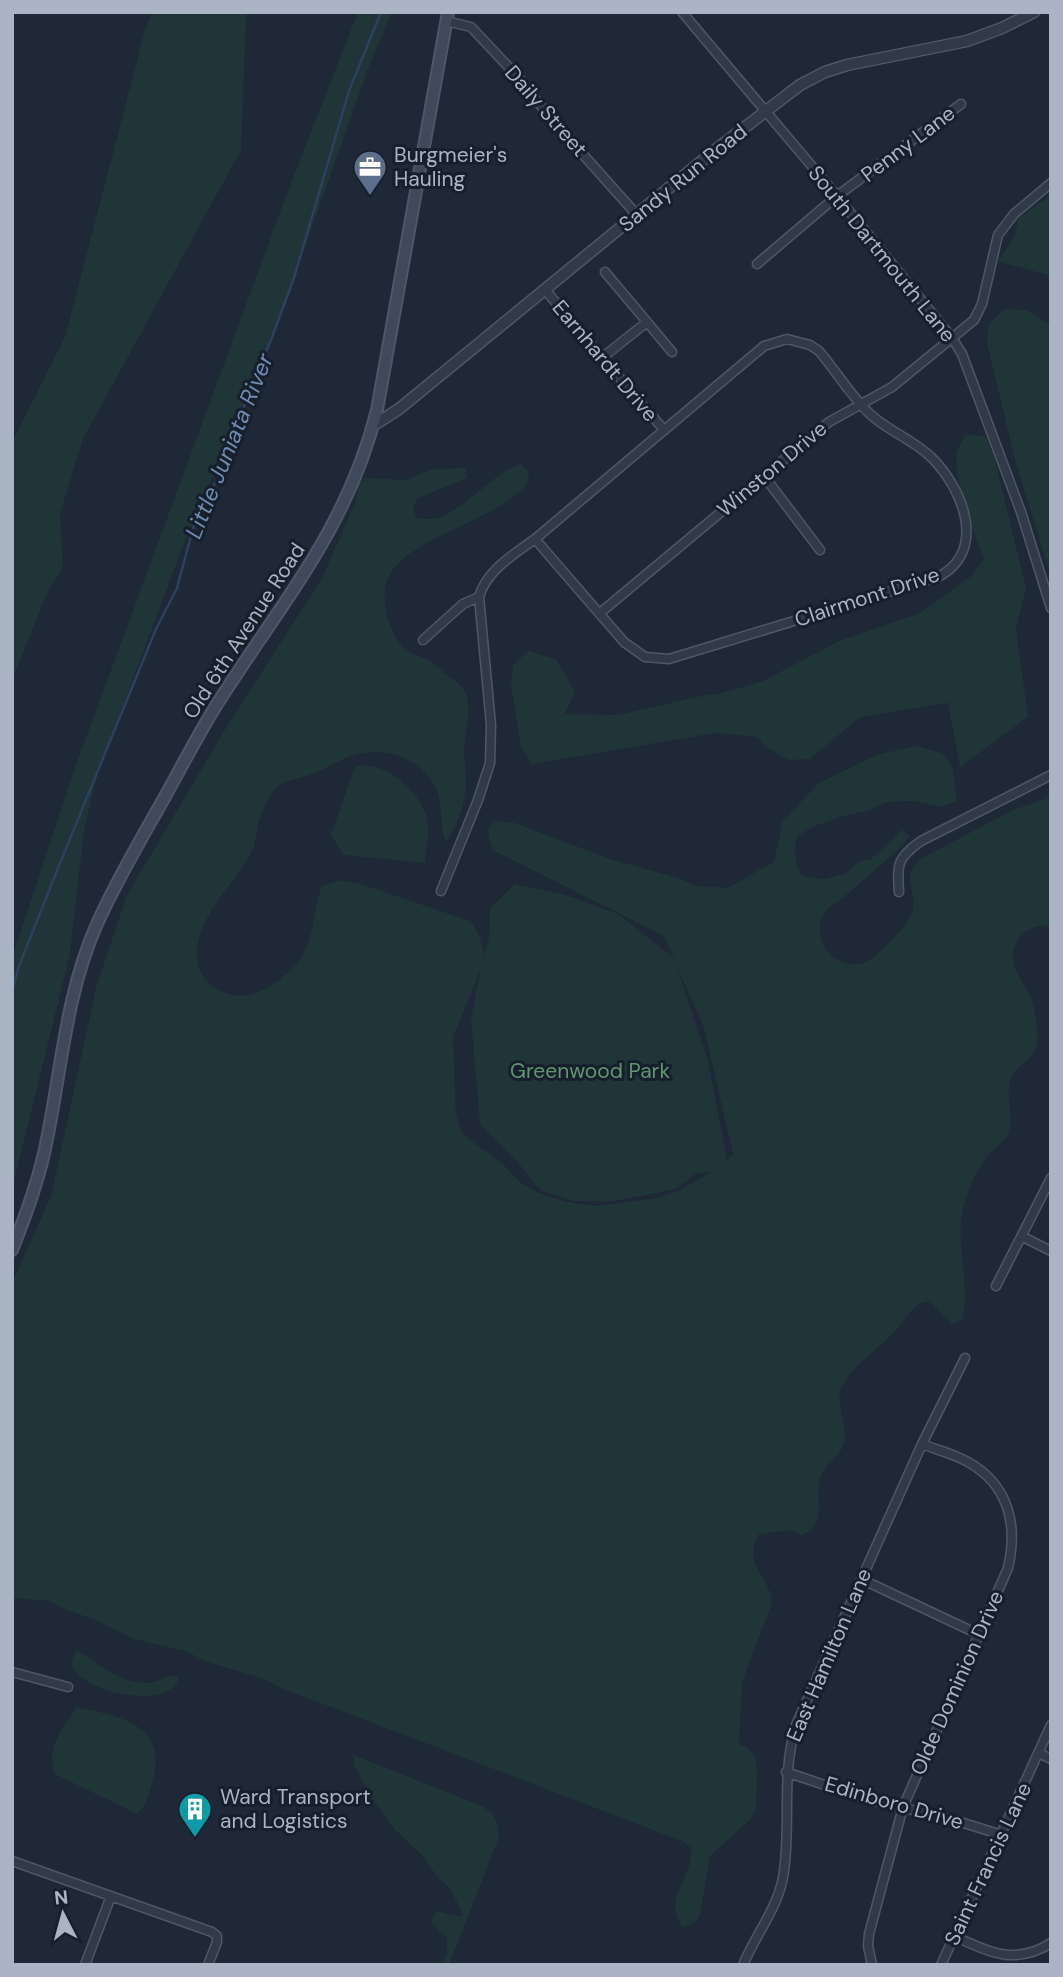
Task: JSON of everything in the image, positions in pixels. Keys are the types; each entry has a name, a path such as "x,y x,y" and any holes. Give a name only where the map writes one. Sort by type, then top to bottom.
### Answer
{"main road":[{"name":"Old 6th Avenue Road","path":"12,1250 40,1170 69,1007 96,924 210,716 329,534 355,480 374,425 447,17"}],"street":[{"name":"South Dartmouth Lane","path":"682,12 837,196 962,354 1021,512 1051,608"},
{"name":"Sandy Run Road","path":"374,425 398,410 764,111 800,85 834,68 967,41 1002,29 1034,12"},
{"name":"Daily Street","path":"447,17 471,27 519,78 553,121 637,215"},
{"name":"Penny Lane","path":"757,264 837,196 961,104"},
{"name":"Winston Drive","path":"600,613 829,422 901,380 974,320 982,304 999,235 1014,214 1051,183"},
{"path":"605,272 672,352"},
{"name":"Earnhardt Drive","path":"545,291 664,430"},
{"path":"603,357 647,322"},
{"name":"Clairmont Drive","path":"423,640 463,604 479,597 482,586 490,576 764,346 788,339 810,345 819,351 880,422 930,456 948,477 959,499 966,529 964,550 952,570 938,577 669,659 645,657 624,642 535,539"},
{"path":"764,476 820,550"},
{"path":"441,891 490,763 491,725 479,597"},
{"path":"899,892 897,867 907,850 1051,775"},
{"path":"996,1286 1051,1178"},
{"path":"1023,1237 1051,1251"},
{"name":"East Hamilton Lane","path":"743,1965 780,1892 784,1870 786,1772 796,1725 922,1444 965,1358"},
{"name":"Olde Dominion Drive","path":"872,1965 868,1946 869,1934 902,1807 1008,1567 1014,1544 1009,1513 998,1491 981,1471 968,1462 922,1444"},
{"path":"860,1579 978,1634"},
{"path":"12,1672 68,1687"},
{"name":"Saint Francis Lane","path":"941,1965 1051,1725"},
{"path":"1039,1753 1051,1759"},
{"name":"Edinboro Drive","path":"786,1772 866,1798 1002,1835"},
{"path":"12,1861 212,1932 217,1936 217,1942 208,1965"},
{"path":"85,1965 111,1896"},
{"path":"954,1936 989,1952 1007,1955 1038,1951 1051,1943"}],"green space":[{"path":"153,12 248,12 241,150 83,439 60,514 63,567 47,593 12,680 12,442 65,337 146,26"},
{"path":"358,12 392,12 368,69 283,309 180,554 98,772 84,830 70,954 12,1189 12,958 73,773 286,196"},
{"path":"1051,195 1051,276 998,261 1014,237 1019,218"},
{"path":"1005,309 1026,310 1051,325 1051,577 1015,460 987,343 989,323"},
{"path":"966,434 986,437 994,456 1026,588 1016,629 1028,717 960,767 948,703 860,717 810,759 788,760 756,737 715,733 532,764 521,747 511,685 513,665 528,651 556,659 575,692 565,714 618,715 722,693 763,681 839,641 920,613 971,576 984,559 967,514 957,474 956,452"},
{"name":"Greenwood Park","path":"521,464 528,471 529,481 497,508 416,549 400,562 386,584 387,615 400,643 412,653 433,663 460,685 468,703 464,751 465,791 460,814 449,838 446,843 439,797 430,779 410,761 397,756 370,752 356,754 280,785 270,796 262,812 254,847 247,861 217,902 201,932 197,948 198,964 205,979 219,990 235,995 252,994 287,974 306,949 322,886 341,880 361,884 470,921 478,933 484,955 489,939 490,908 515,884 563,894 618,914 674,958 664,936 493,850 488,829 494,821 515,823 610,859 678,878 696,886 727,888 774,862 783,820 819,783 876,755 916,746 942,753 953,769 957,801 940,807 914,801 887,802 868,811 815,826 797,836 796,857 802,876 824,879 844,874 860,861 871,859 902,830 910,836 824,914 820,925 825,947 840,961 861,963 872,958 889,942 911,915 913,901 910,878 920,859 1013,810 1051,797 1051,926 1028,930 1017,941 1013,956 1015,968 1032,1003 1037,1045 1032,1055 1013,1073 1009,1085 1010,1123 1007,1136 983,1162 964,1206 961,1227 965,1294 962,1320 953,1324 929,1301 920,1304 853,1370 842,1386 839,1399 845,1439 840,1451 822,1473 815,1525 801,1535 791,1530 759,1534 753,1554 758,1570 767,1584 772,1603 742,1682 739,1744 748,1748 755,1756 756,1810 751,1819 710,1856 700,1916 693,1924 683,1927 675,1907 691,1859 691,1848 682,1841 281,1688 262,1678 210,1663 185,1651 134,1639 50,1601 12,1598 12,1283 51,1196 97,984 127,895 227,726 321,580 356,501 358,486 364,478 406,480 434,469 465,468 467,478 418,498 413,507 416,517 430,519 456,509 508,470","holes":["677,967 704,1028 733,1154 725,1161 727,1158 708,1061","481,969 471,1018 480,1125 519,1164 541,1191 574,1201 615,1201 676,1189 697,1173 712,1172 678,1191 658,1198 597,1206 567,1202 537,1192 520,1182 503,1164 462,1134 456,1115 453,1037"]},
{"path":"355,766 381,768 398,778 413,792 424,809 428,823 425,863 343,855 331,835"},
{"path":"76,1649 127,1680 147,1683 171,1676 179,1677 173,1688 161,1694 126,1695 108,1691 78,1675 71,1664"},
{"path":"77,1707 134,1724 152,1743 156,1757 154,1775 146,1801 137,1814 55,1774 52,1765 54,1747 61,1730"},
{"path":"353,1755 482,1806 495,1819 499,1837 449,1965 441,1965 447,1953 447,1938 432,1924 431,1919 437,1911 458,1916 463,1914 449,1887 439,1879 421,1854 395,1830 374,1801 354,1765"}],"waterway":[{"name":"Little Juniata River","path":"12,991 19,966 58,868 156,629 177,588 198,510 224,470 248,394 294,278 349,91 381,12"}],"place":[{"name":"Burgmeier's Hauling","path":"370,197"},
{"name":"Ward Transport and Logistics","path":"195,1839"}]}
